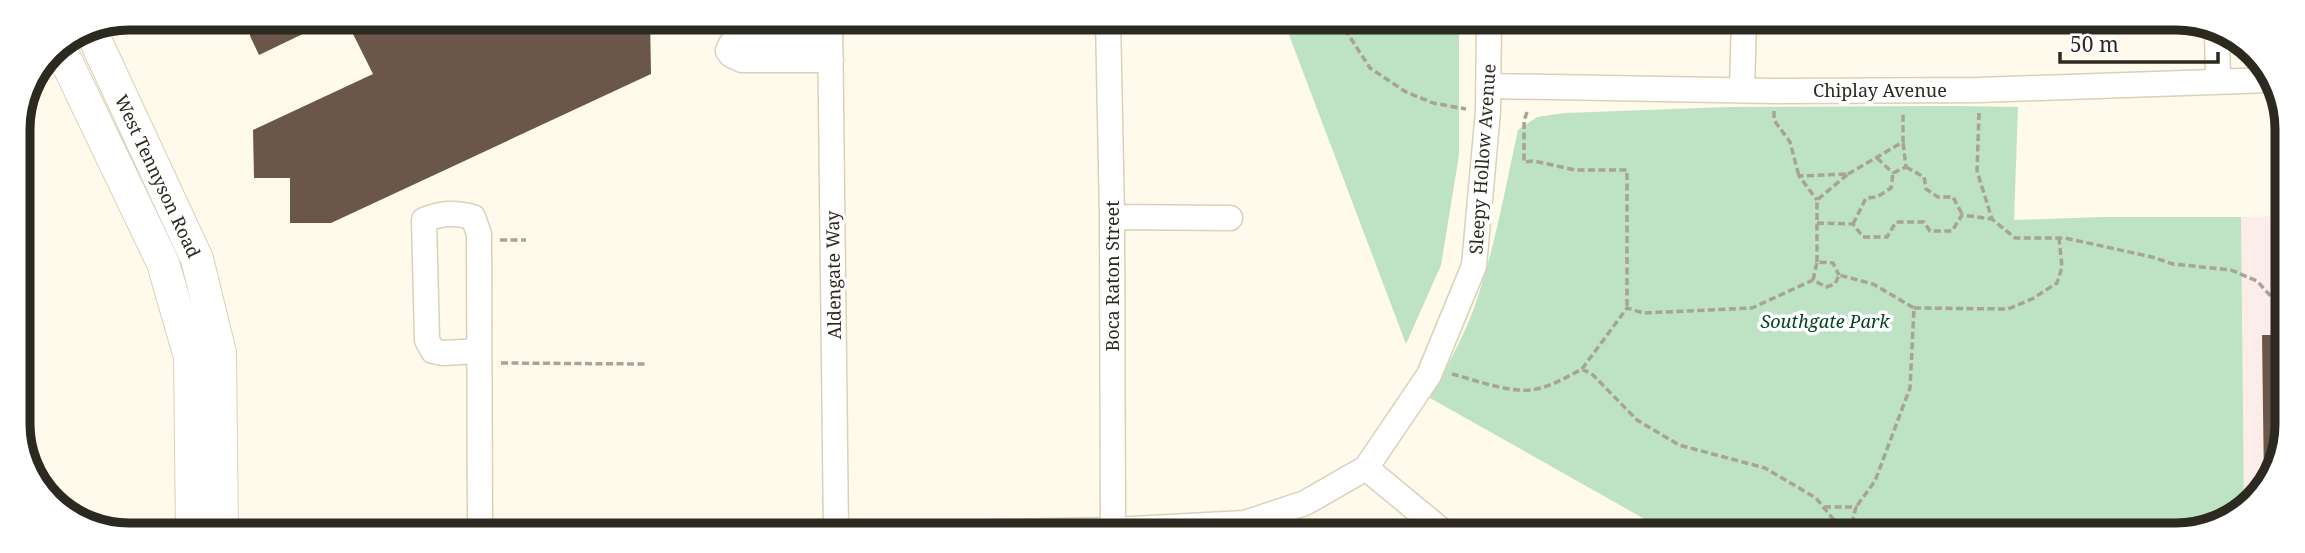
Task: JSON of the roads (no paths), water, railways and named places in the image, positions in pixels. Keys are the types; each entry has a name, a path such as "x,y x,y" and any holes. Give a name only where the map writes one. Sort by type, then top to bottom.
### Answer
{"main road":[{"name":"West Tennyson Road","path":"94,36 197,259 220,353 222,523"},
{"name":"West Tennyson Road","path":"63,54 163,263 190,357 192,523"}],"street":[{"name":"Boca Raton Street","path":"1108,30 1113,523"},
{"name":"Sleepy Hollow Avenue","path":"1245,523 1305,503 1366,468 1432,369 1474,266 1489,86 1489,30"},
{"path":"1742,89 1744,30"},
{"name":"Aldengate Way","path":"831,38 836,523"},
{"path":"2217,39 2218,81"},
{"name":"Chiplay Avenue","path":"1489,86 1979,90 2262,80"},
{"path":"479,357 433,351 426,340 424,220 440,213 473,217 479,234 480,523"},
{"path":"1112,216 1230,218"},
{"path":"1366,468 1432,523"}],"park label":[{"name":"Southgate Park","path":"1825,321"}]}
